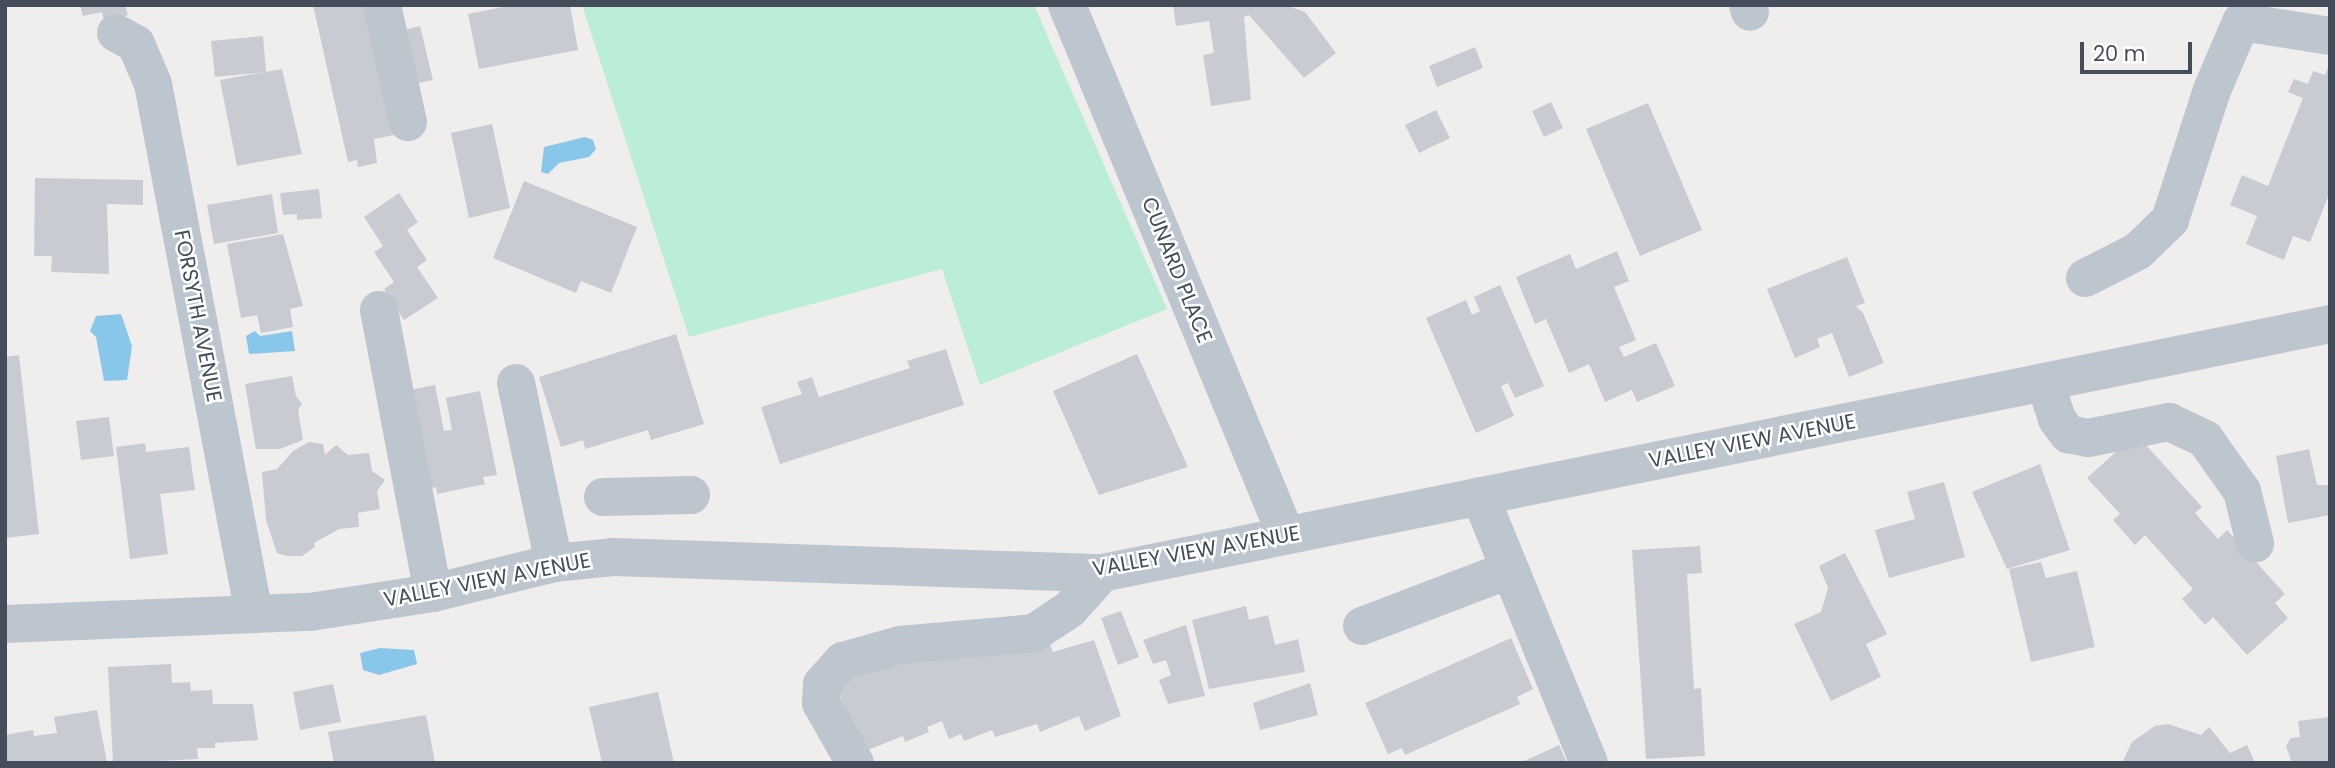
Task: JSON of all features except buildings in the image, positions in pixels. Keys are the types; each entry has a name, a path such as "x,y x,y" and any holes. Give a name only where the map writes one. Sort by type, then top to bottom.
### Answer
{"street":[{"path":"382,5 408,122"},
{"name":"CUNARD PLACE","path":"1067,5 1286,535"},
{"path":"2085,278 2138,251 2170,220 2212,90 2241,22 2270,23 2330,36"},
{"name":"FORSYTH AVENUE","path":"116,33 136,44 153,84 254,614"},
{"path":"379,310 433,593"},
{"name":"VALLEY VIEW AVENUE","path":"5,624 310,612 433,593 554,563 646,556 1102,573 2330,324"},
{"path":"2045,382 2057,419 2068,434 2088,438 2169,422 2205,439 2242,491 2255,543"},
{"path":"516,383 554,563"},
{"path":"603,497 691,495"},
{"path":"1480,496 1589,763"},
{"path":"645,497 646,556"},
{"path":"1362,626 1509,570"},
{"path":"855,763 821,703 822,684 843,661 900,645 1034,633 1070,609 1102,573"}],"green space":[{"path":"582,5 1034,5 1167,309 980,385 942,269 689,337"}],"water":[{"path":"585,137 593,140 596,149 589,157 559,163 548,174 541,172 544,147"},
{"path":"121,314 132,346 127,380 104,381 96,337 90,331 96,316"},
{"path":"255,331 260,336 292,331 295,351 249,354 246,336"},
{"path":"380,648 414,650 417,664 379,675 363,670 360,653"}]}
